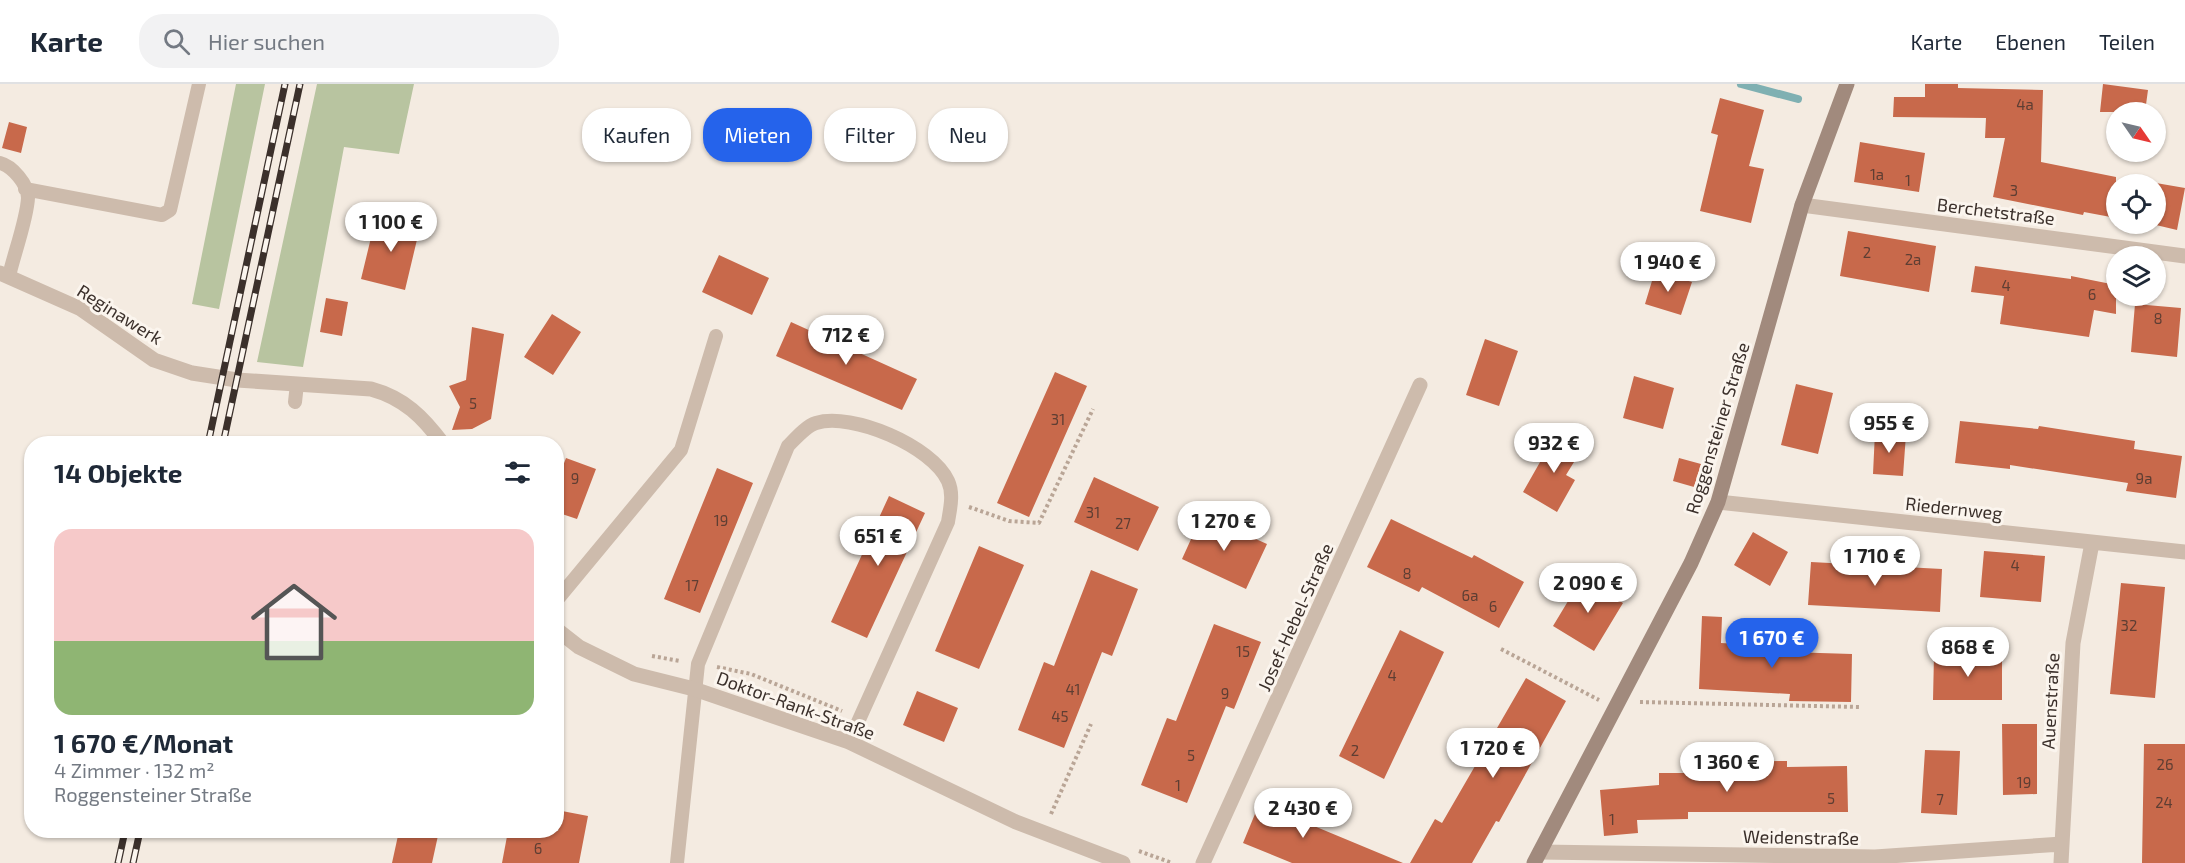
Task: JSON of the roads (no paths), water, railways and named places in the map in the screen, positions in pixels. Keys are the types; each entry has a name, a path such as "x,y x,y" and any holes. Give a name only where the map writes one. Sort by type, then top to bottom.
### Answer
{"street":[{"name":"Roggensteiner Straße","path":"1537,858 1612,696 1691,563 1718,502 1802,205 1847,84"},
{"name":"Berchetstraße","path":"1802,205 2185,256"},
{"name":"Reginawerk","path":"5,275 81,309 154,360 192,373 222,378 297,384"},
{"path":"297,384 371,389 392,395 422,416 437,436"},
{"name":"Josef-Hebel-Straße","path":"1203,863 1420,385"},
{"name":"Riedernweg","path":"1718,502 2185,552"},
{"name":"Auenstraße","path":"2061,863 2073,643 2092,543"},
{"name":"Doktor-Rank-Straße","path":"564,635 579,646 634,674 694,689 849,742 1016,822 1123,863"},
{"name":"Weidenstraße","path":"1537,858 1875,857 2061,844"}],"lane":[{"path":"25,189 162,215 170,210 199,84"},
{"path":"0,163 7,165 28,196 5,275"},
{"path":"564,590 681,450 716,336"},
{"path":"295,402 297,384"},
{"path":"677,863 698,664 788,446 814,423 846,420 885,431 927,456 948,481 952,501 948,522 849,742"}],"waterway":[{"path":"1741,84 1798,99"}],"railway":[{"path":"210,436 285,84"},
{"path":"225,436 300,84"},
{"path":"118,863 123,838"},
{"path":"133,863 138,838"}]}
